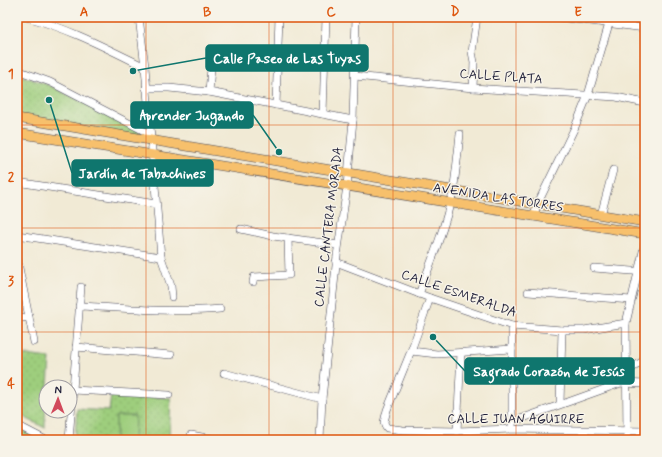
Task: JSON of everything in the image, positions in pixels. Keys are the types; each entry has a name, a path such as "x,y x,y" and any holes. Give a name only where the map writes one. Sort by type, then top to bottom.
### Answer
{"main road":[{"name":"AVENIDA LAS TORRES","path":"17,118 150,137 348,174 645,222"},
{"name":"AVENIDA LAS TORRES","path":"17,133 645,234"}],"street":[{"path":"26,17 70,32 108,48 145,67"},
{"path":"139,17 145,67 161,257 172,297"},
{"path":"276,105 279,17"},
{"path":"323,114 326,17"},
{"name":"CALLE CANTERA MORADA","path":"320,440 322,399 336,262 347,186 353,120 356,17"},
{"path":"474,88 474,62 472,52 476,17"},
{"path":"558,17 611,20 645,28"},
{"path":"534,217 536,205 575,128 588,95 611,20"},
{"path":"209,92 212,56"},
{"path":"17,70 50,82 150,137"},
{"name":"CALLE PLATA","path":"354,76 474,88 616,97 645,103"},
{"path":"146,88 170,88 209,92 353,120"},
{"path":"418,294 436,249 450,203 453,191 460,134"},
{"path":"601,215 613,170"},
{"path":"17,182 156,204"},
{"path":"241,229 288,238 338,245"},
{"path":"17,235 161,257"},
{"path":"253,282 254,277 289,275 288,238"},
{"path":"627,440 626,323 631,300 642,271 645,243"},
{"path":"17,258 34,342"},
{"name":"CALLE ESMERALDA","path":"336,262 418,294 512,326 562,330 589,330 626,323"},
{"path":"594,268 642,271"},
{"path":"74,379 81,287"},
{"path":"528,292 631,300"},
{"path":"430,298 411,351 437,354 512,349"},
{"path":"80,306 176,311 220,309"},
{"path":"17,317 29,318"},
{"path":"512,326 512,425 560,404 621,383 645,384"},
{"path":"560,404 562,330"},
{"path":"76,347 171,354"},
{"name":"CALLE JUAN AGUIRRE","path":"411,351 387,410 384,422 387,428 402,430 457,431 512,425 645,431"},
{"path":"457,431 461,353"},
{"path":"627,371 645,360"},
{"path":"224,373 322,399"},
{"path":"78,390 169,395"},
{"path":"69,440 71,419"},
{"path":"17,425 46,440"},
{"path":"191,435 218,440"}],"green space":[{"path":"17,74 49,85 142,132 143,138 17,116"},
{"path":"17,354 50,358 49,379 38,379 38,419 45,419 45,428 20,415 17,415"},
{"path":"111,395 171,398 169,440 108,440 75,437 78,409 109,411"},
{"path":"116,416 135,416 134,440 116,440"},
{"path":"17,427 41,440 17,440"}],"place":[{"name":"Calle Paseo de Las Tuyas","path":"133,71"},
{"name":"Jardín de Tabachines","path":"49,100"},
{"name":"Aprender Jugando","path":"279,152"},
{"name":"Sagrado Corazón de Jesús","path":"433,337"}]}
